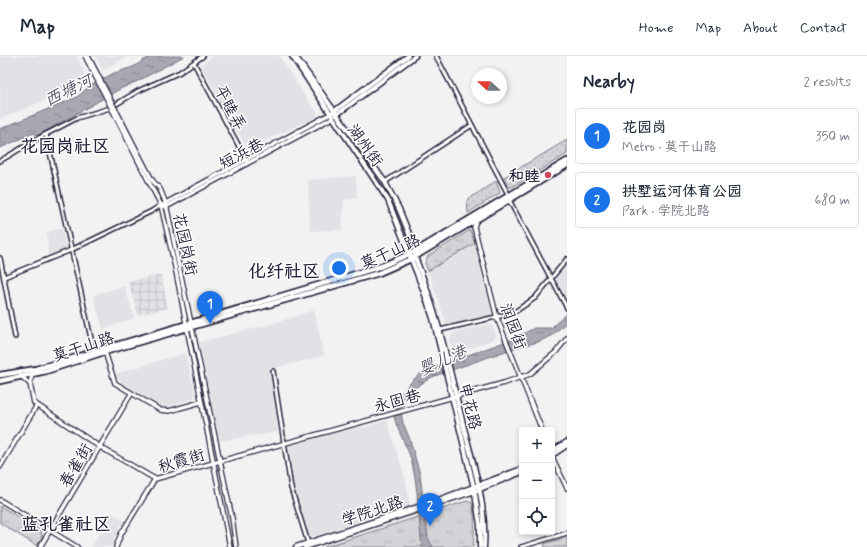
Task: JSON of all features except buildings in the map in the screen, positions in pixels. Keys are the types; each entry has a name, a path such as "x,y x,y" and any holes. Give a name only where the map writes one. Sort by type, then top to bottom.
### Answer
{"main road":[{"name":"湖州街","path":"292,56 336,113 385,182 399,209 416,251"},
{"name":"湖州街","path":"296,56 331,116 380,184 412,257"},
{"path":"336,113 408,56"},
{"path":"331,116 415,56"},
{"name":"莫干山路","path":"0,381 32,375 412,257 469,225 567,161"},
{"name":"莫干山路","path":"412,257 416,251 567,166"},
{"name":"申花路","path":"412,257 432,302 440,330 445,360"},
{"name":"申花路","path":"412,257 430,310 448,372 477,489 485,530 484,547"},
{"name":"莫干山路","path":"0,375 36,369 189,326"},
{"path":"555,449 567,442"},
{"path":"555,454 567,445"},
{"name":"学院北路","path":"296,547 307,545 433,502 477,489 519,470"},
{"name":"学院北路","path":"416,509 427,507 519,473"},
{"name":"申花路","path":"477,489 480,547"}],"street":[{"name":"花园岗街","path":"87,56 151,181 161,205 232,518 236,547"},
{"path":"0,161 46,134 85,114 110,108 194,63 203,56"},
{"path":"436,56 567,308"},
{"name":"平睦弄","path":"194,63 247,161"},
{"name":"短浜巷","path":"166,205 331,116"},
{"path":"385,182 472,125"},
{"path":"46,134 94,352"},
{"name":"花园岗街","path":"151,181 160,189 166,205 189,326 201,402 230,547"},
{"path":"4,277 71,250 152,211 161,205 166,205"},
{"path":"469,225 474,227 476,220"},
{"name":"润园街","path":"474,227 497,318 541,427"},
{"path":"0,258 15,337"},
{"path":"440,330 514,313 535,298 567,259"},
{"name":"永固巷","path":"219,460 454,397 530,374 542,365 567,338"},
{"path":"105,352 115,383 131,394 164,411 201,402"},
{"path":"272,371 291,488 307,545"},
{"path":"32,375 30,384 34,403 100,447 155,479"},
{"path":"22,377 30,384"},
{"name":"春雀街","path":"40,547 131,394"},
{"path":"0,467 37,405"},
{"name":"秋霞街","path":"116,547 124,529 155,479 219,460"},
{"path":"555,462 567,488"},
{"path":"0,500 77,547"},
{"path":"521,547 567,533"}],"shaded area":[{"path":"0,56 76,56 89,82 0,119"},
{"path":"95,56 128,56 103,70"},
{"path":"213,56 279,56 318,114 316,117 268,139 251,150 248,150 202,69 202,64"},
{"path":"356,176 357,199 344,199 342,230 310,231 308,180"},
{"path":"62,228 67,248 48,257 47,232"},
{"path":"475,243 492,314 490,317 447,325 428,271"},
{"path":"567,263 567,302 555,280"},
{"path":"161,275 168,308 138,315 128,281"},
{"path":"124,286 135,318 103,329 93,295"},
{"path":"314,310 324,356 270,369 278,432 219,441 199,342 268,325"},
{"path":"489,324 493,327 496,334 494,339 453,355 449,338 452,337 453,333"},
{"path":"185,353 195,397 167,407 161,407 123,384 115,374"},
{"path":"387,420 406,482 410,505 313,537 307,535 292,498 281,448 357,426 365,427"},
{"path":"112,513 124,521 119,528 112,547 91,547"}],"green space":[{"path":"567,140 567,154 512,187 508,187 504,177"},
{"path":"496,181 500,193 468,213 467,200"},
{"path":"470,230 475,243 428,271 425,263 428,256"},
{"path":"467,501 472,503 474,514 473,547 324,547"},
{"path":"0,506 41,531 42,537 37,546 0,523"},
{"path":"567,537 567,547 545,547 544,544"}],"water":[{"path":"151,56 184,56 120,89 37,136 34,133 0,148 0,129 77,97 90,86 114,73 133,67"},
{"path":"567,313 567,322 551,336 538,342 517,347 432,377 410,391 401,412 403,423 409,437 420,474 428,538 433,547 422,547 417,490 413,467 394,417 395,406 401,394 415,378 426,370 516,338 534,328 551,328"}],"place":[{"name":"和睦","path":"548,175"},
{"name":"花园岗","path":"210,324"},
{"name":"拱墅运河体育公园","path":"430,526"}],"district":[{"name":"花园岗社区","path":"65,146"},
{"name":"化纤社区","path":"284,271"},
{"name":"蓝孔雀社区","path":"66,524"}],"water label":[{"name":"西塘河","path":"68,90"},
{"name":"婴儿港","path":"442,360"}]}
